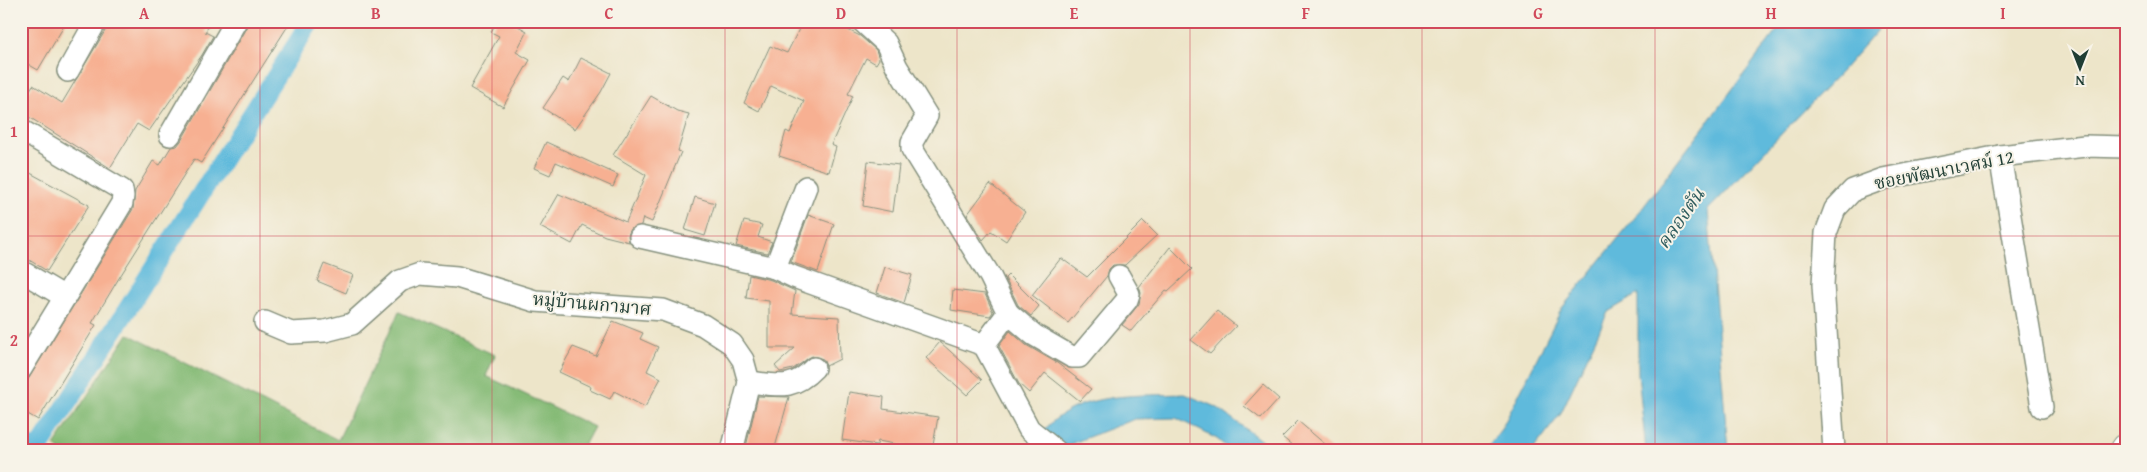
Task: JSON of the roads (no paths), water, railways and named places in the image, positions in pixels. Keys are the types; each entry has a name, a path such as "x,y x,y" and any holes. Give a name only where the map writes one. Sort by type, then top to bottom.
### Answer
{"street":[{"path":"68,71 96,21"},
{"path":"170,135 236,21"},
{"path":"862,21 886,43 897,67 927,116 912,142 912,149 990,276 1008,313 1034,335 1072,357 1079,357 1127,300 1129,294 1119,276"},
{"path":"21,130 122,190 123,193 122,203 21,369"},
{"name":"ซอยพัฒนาเวศม์ 12","path":"1834,451 1823,285 1826,233 1834,209 1853,190 1883,179 2000,156 2085,146 2126,147"},
{"path":"2000,156 2042,407"},
{"path":"775,268 806,187"},
{"path":"640,237 775,268 984,345 1029,429 1056,451"},
{"path":"21,271 65,297"},
{"name":"หมู่บ้านผกามาศ","path":"265,322 291,333 325,332 352,324 400,281 420,274 457,277 535,301 663,310 703,325 732,344 743,360 749,382"},
{"path":"984,345 1008,313"},
{"path":"732,451 749,382 790,384 803,379 814,368"}],"water":[{"name":"คลองตัน","path":"1784,21 1886,21 1840,73 1708,210 1728,451 1646,451 1638,374 1638,294 1608,312 1560,415 1532,451 1484,451 1502,428 1562,308 1641,210"},
{"path":"1185,394 1218,408 1275,451 1231,451 1217,439 1176,418 1135,419 1065,446 1061,451 1031,451 1049,425 1063,414 1078,406 1113,398"}],"waterway":[{"path":"21,442 37,451 311,21"}]}
